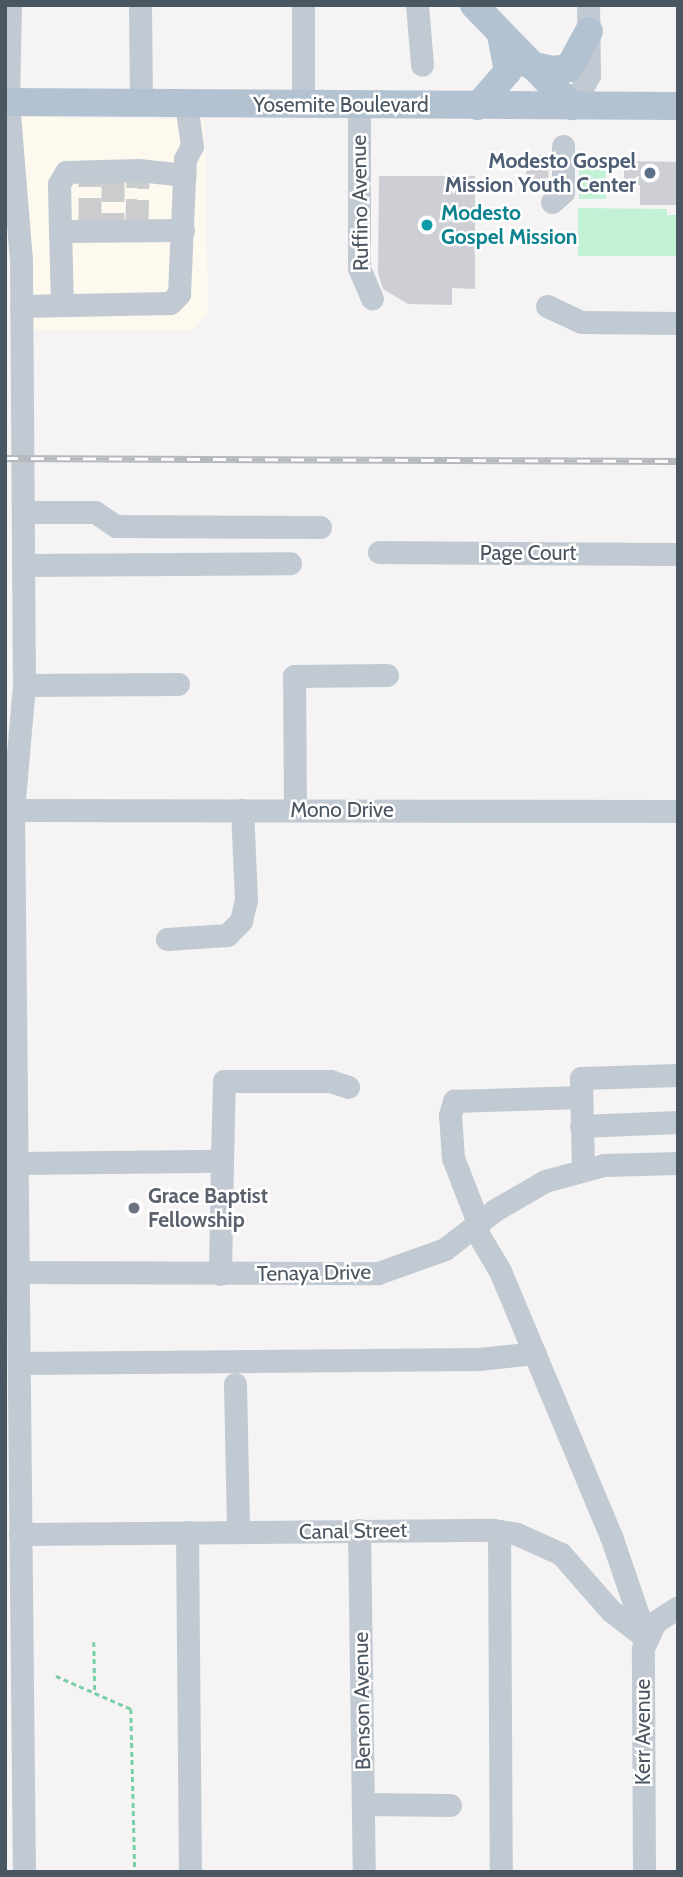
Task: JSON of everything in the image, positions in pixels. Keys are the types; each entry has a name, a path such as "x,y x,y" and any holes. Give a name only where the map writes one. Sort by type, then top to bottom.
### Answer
{"main road":[{"path":"474,5 572,106"},
{"path":"530,65 551,70 569,68 588,18"},
{"path":"478,106 508,71 508,55 500,33"},
{"name":"Yosemite Boulevard","path":"6,102 141,103 186,113 303,106 678,106"}],"street":[{"path":"10,5 6,102 21,306 14,450 23,512 24,685 9,810 17,1163 12,1272 19,1363 24,1872"},
{"path":"141,5 141,103"},
{"path":"303,5 303,106"},
{"path":"417,5 422,65"},
{"path":"572,106 589,75 588,18"},
{"name":"Ruffino Avenue","path":"359,106 359,268 372,298"},
{"path":"21,306 170,303 179,294 185,167 177,145 178,131 186,113"},
{"path":"552,202 562,192 563,146"},
{"path":"62,305 61,179 66,172 138,175 185,167"},
{"path":"60,231 90,225 183,230"},
{"path":"547,306 582,322 678,323"},
{"path":"23,512 94,512 116,526 320,527"},
{"name":"Page Court","path":"379,552 678,554"},
{"path":"23,565 290,564"},
{"path":"295,810 294,676 387,675"},
{"path":"24,685 178,684"},
{"name":"Mono Drive","path":"9,810 678,811"},
{"path":"167,939 227,935 241,921 246,901 242,810"},
{"path":"583,1169 581,1078 678,1075"},
{"path":"220,1274 224,1081 330,1081 348,1087"},
{"path":"581,1097 454,1101 450,1115 453,1158 477,1227 500,1270 611,1536 646,1639"},
{"path":"581,1126 678,1122"},
{"path":"17,1163 222,1161"},
{"name":"Tenaya Drive","path":"12,1272 378,1273 427,1258 477,1227 518,1195 583,1169 678,1163"},
{"path":"19,1363 466,1360 535,1353"},
{"path":"235,1384 237,1532"},
{"name":"Benson Avenue","path":"359,1530 364,1872"},
{"path":"499,1531 501,1872"},
{"name":"Canal Street","path":"20,1534 499,1531 561,1554 611,1611 646,1639"},
{"path":"187,1532 190,1872"},
{"path":"646,1639 655,1622 678,1606"},
{"name":"Kerr Avenue","path":"644,1872 642,1690 646,1639"},
{"path":"364,1804 450,1805"}],"path":[{"path":"94,1642 94,1693"},
{"path":"56,1676 131,1709 135,1872"}],"shaded area":[{"path":"19,117 204,119 208,314 193,330 25,330"}],"green space":[{"path":"579,165 606,165 606,199 579,199"},
{"path":"578,208 667,209 667,215 677,215 677,256 578,256"}],"building":[{"path":"526,155 549,155 548,185 532,185 532,177 526,177"},
{"name":"Modesto Gospel Mission Youth Center","path":"624,161 677,162 676,205 640,205 640,185 624,185"},
{"name":"Modesto Gospel Mission","path":"379,176 475,176 475,289 452,288 452,305 408,304 383,289 378,273"}],"tunnel":[{"path":"90,179 90,220"},
{"path":"113,179 113,221"},
{"path":"137,222 138,179"}],"railway":[{"path":"5,458 678,461"}],"place":[{"name":"Modesto Gospel Mission Youth Center","path":"650,173"},
{"name":"Modesto Gospel Mission","path":"427,225"},
{"name":"Grace Baptist Fellowship","path":"134,1208"}]}
